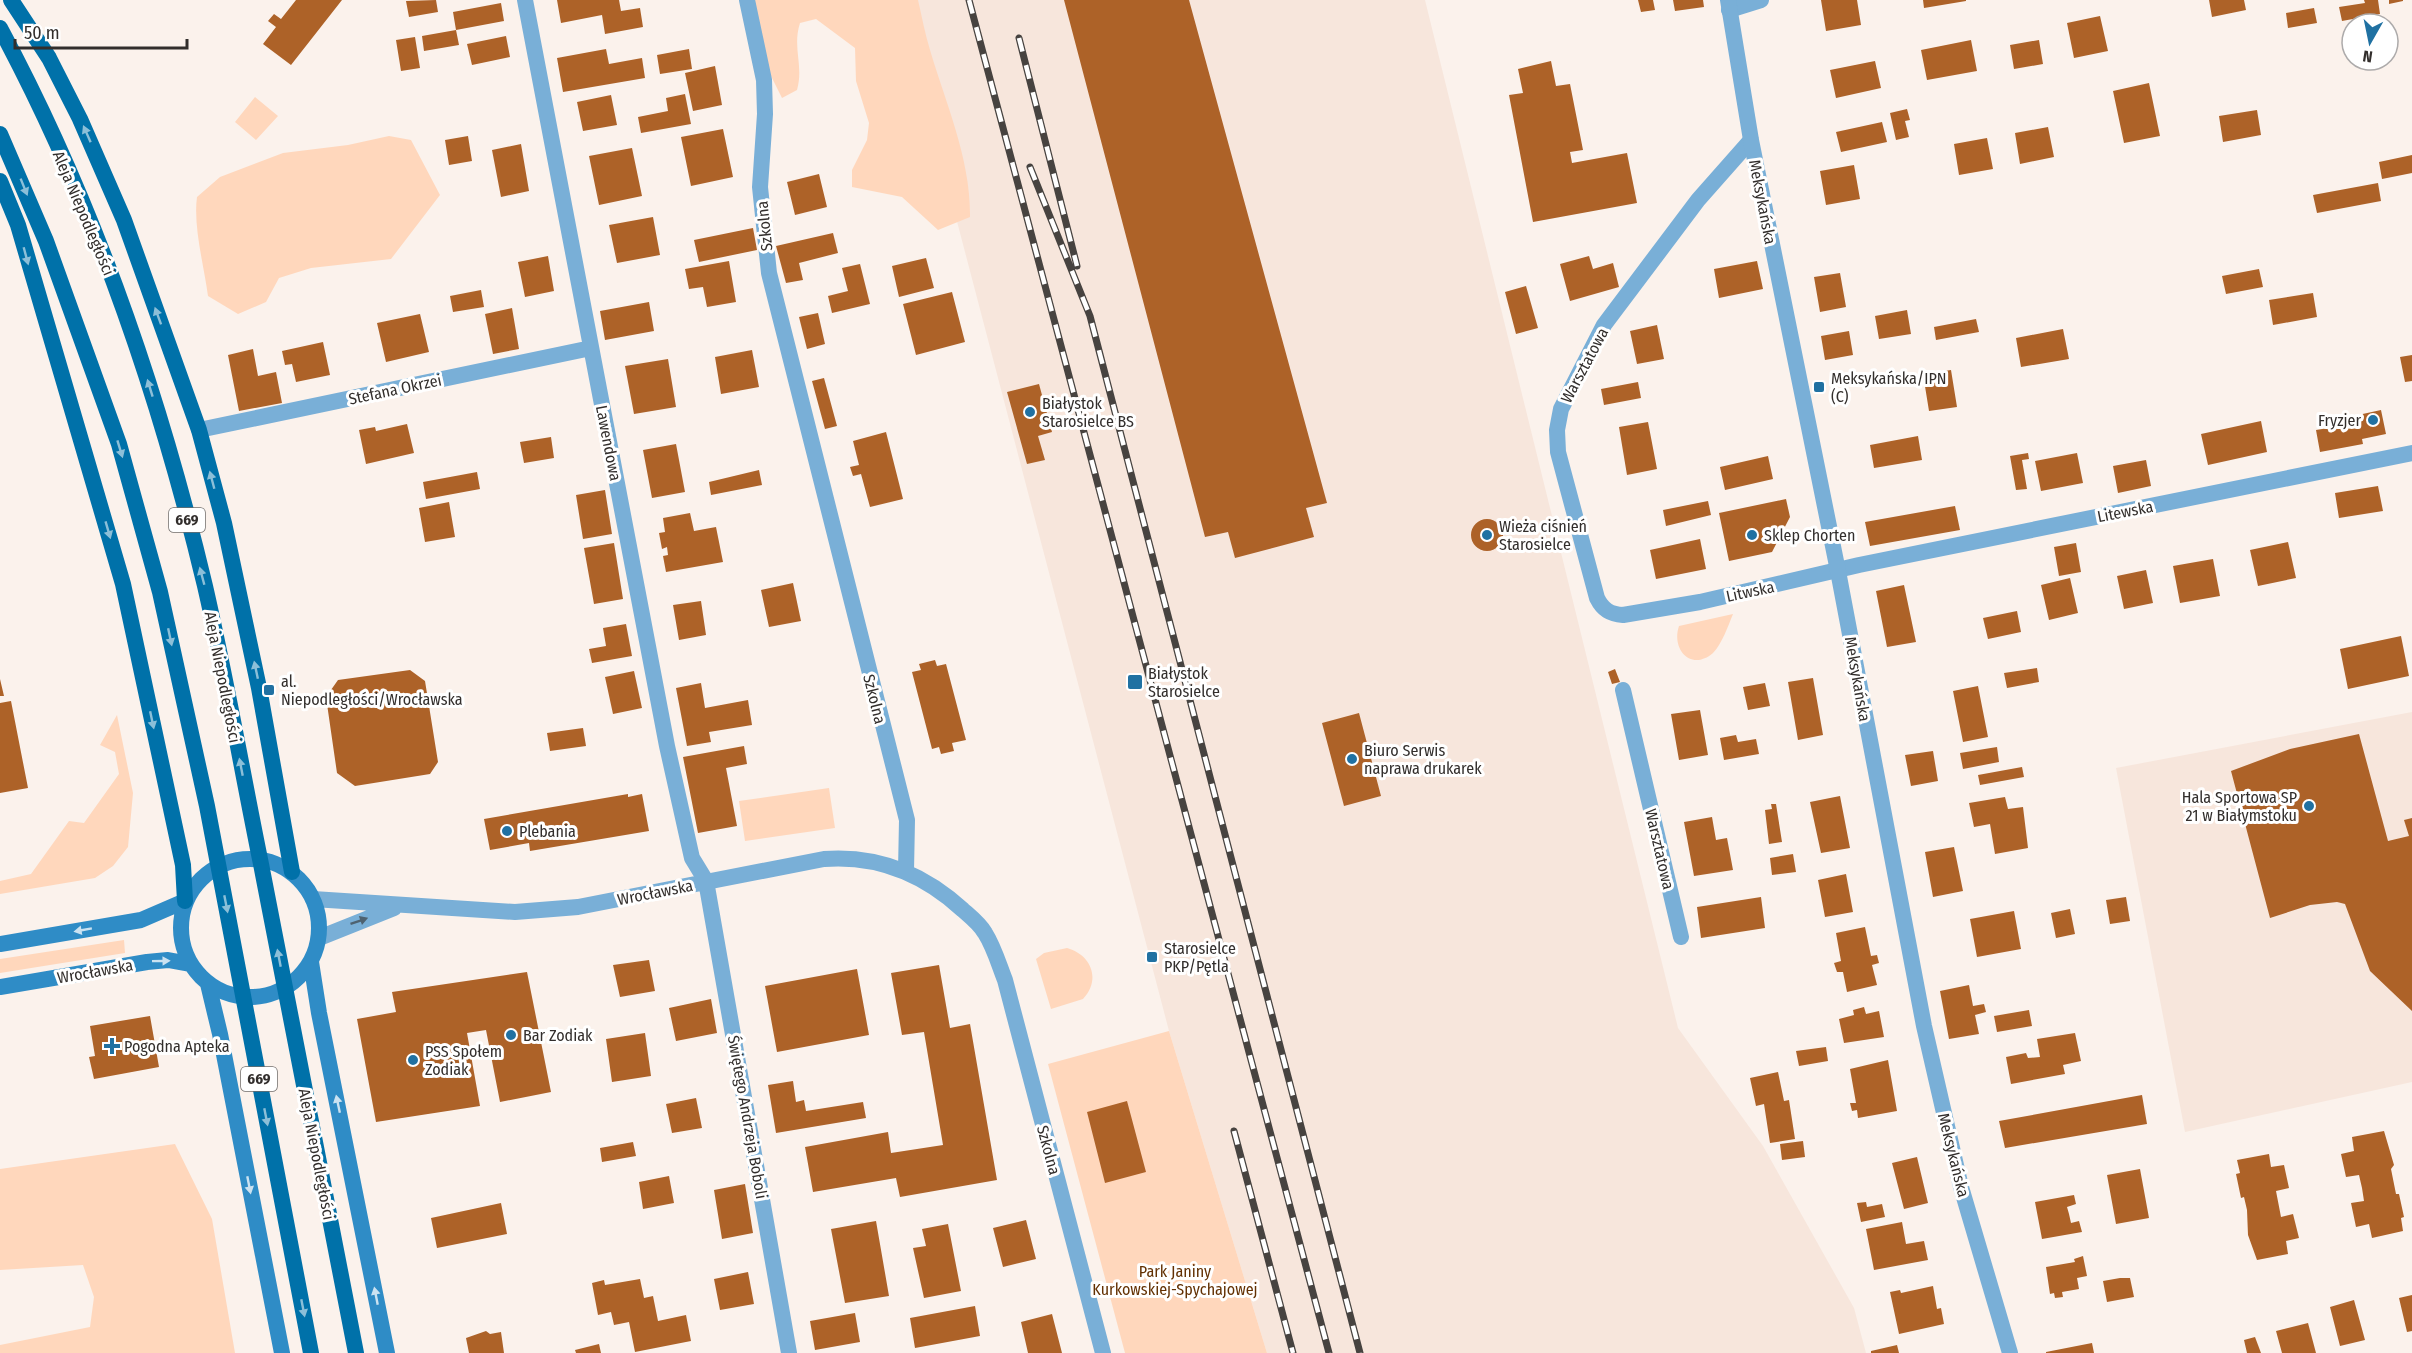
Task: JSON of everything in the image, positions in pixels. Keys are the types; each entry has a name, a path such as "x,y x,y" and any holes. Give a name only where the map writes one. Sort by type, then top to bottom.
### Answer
{"main road":[{"path":"11,0 49,58 80,119 124,220 199,430 224,523 259,688 286,869"},
{"name":"Aleja Niepodległości","path":"0,28 23,71 93,228 132,332 166,438 205,586 356,1353"},
{"name":"669","path":"0,134 46,241 119,444 160,592 209,817 311,1353"},
{"path":"0,181 18,225 123,584 183,865 185,901 180,933 190,964 214,988 242,997 263,996 284,989 301,976 311,962 319,938 320,924 313,899 286,869 259,859 237,860 216,867 198,882 185,901 141,920 0,944"},
{"name":"Wrocławska","path":"0,987 147,962 168,960 190,964"},
{"path":"311,962 319,1013 387,1353"},
{"path":"214,988 220,1034 282,1353"}],"street":[{"name":"Lawendowa","path":"525,0 670,758 692,858 706,881"},
{"name":"Szkolna","path":"747,0 764,80 765,114 760,187 769,273 907,820 906,871 943,892 974,920 985,933 995,953 1005,980 1103,1353"},
{"path":"1729,5 1761,0"},
{"name":"Meksykańska","path":"1729,5 1750,140 1838,571 1924,1026 1961,1187 2010,1353"},
{"name":"Warsztatowa","path":"1662,609 1613,614 1604,609 1597,598 1558,452 1557,430 1567,391 1604,325 1698,200 1750,140"},
{"name":"Stefana Okrzei","path":"199,430 591,348"},
{"name":"Litewska","path":"1838,571 2412,453"},
{"name":"Litwska","path":"1662,609 1838,571"},
{"name":"Warsztatowa","path":"1623,690 1681,937"},
{"name":"Wrocławska","path":"313,899 516,912 589,904 845,857 873,861 906,871"},
{"name":"Świętego Andrzeja Boboli","path":"706,881 789,1353"},
{"name":"Wrocławska","path":"319,938 400,906"}],"shaded area":[{"path":"896,0 1425,0 1678,1028 1763,1146 1854,1308 1866,1353 1267,1353 1169,1031 915,61"},
{"path":"2412,712 2412,1082 2185,1132 2116,768"}],"green space":[{"path":"754,0 918,0 928,44 962,153 970,217 938,230 902,197 852,187 852,170 867,140 869,123 856,81 855,48 816,19 800,23 797,40 799,81 797,90 782,98 769,72"},
{"path":"255,97 278,116 256,140 235,122"},
{"path":"389,136 411,140 440,195 391,259 311,268 279,278 266,302 238,314 208,296 198,233 197,197 220,177 283,153 348,145"},
{"path":"1733,614 1722,640 1713,653 1697,660 1690,659 1680,650 1677,635 1679,626"},
{"path":"117,715 133,793 128,847 113,866 95,878 0,894 0,881 31,874 69,821 84,823 119,774 115,752 100,745"},
{"path":"829,788 835,828 745,841 739,801"},
{"path":"124,940 125,953 0,973 0,959"},
{"path":"1067,948 1076,951 1088,962 1092,984 1083,999 1051,1009 1036,959 1044,953"},
{"name":"Park Janiny Kurkowskiej-Spychajowej","path":"1169,1031 1267,1353 1125,1353 1048,1064"},
{"path":"175,1144 212,1219 235,1353 0,1353 0,1345 90,1327 94,1297 83,1265 0,1270 0,1169"}],"building":[{"path":"296,0 342,0 291,65 263,44 276,27 268,21 274,14 281,19"},
{"path":"436,0 438,12 409,17 406,1"},
{"path":"557,0 619,0 621,11 640,8 643,27 605,34 602,15 561,23"},
{"path":"1064,0 1189,0 1327,503 1306,508 1314,537 1235,558 1228,532 1205,537"},
{"path":"1638,0 1653,0 1655,10 1641,12"},
{"path":"1673,0 1703,0 1704,7 1675,11"},
{"path":"1821,0 1857,0 1861,25 1826,31"},
{"path":"1923,0 1966,0 1966,1 1924,8"},
{"path":"2209,0 2244,0 2246,10 2212,17"},
{"path":"2364,0 2378,0 2380,12 2340,12 2339,7 2365,3"},
{"path":"2389,0 2403,0 2403,1 2389,4"},
{"path":"501,3 504,21 456,30 453,12"},
{"path":"2314,8 2317,23 2288,28 2286,13"},
{"path":"2100,16 2108,51 2074,58 2067,23"},
{"path":"456,30 459,45 424,51 422,36"},
{"path":"506,36 510,57 472,65 467,44"},
{"path":"415,37 420,68 401,71 396,40"},
{"path":"1971,40 1977,71 1927,80 1921,50"},
{"path":"2039,40 2043,64 2014,69 2010,45"},
{"path":"606,49 609,64 642,58 645,78 563,92 557,58"},
{"path":"689,49 692,69 660,74 657,55"},
{"path":"1551,61 1556,86 1570,84 1583,150 1570,152 1572,163 1627,153 1637,203 1533,222 1509,95 1523,93 1518,69"},
{"path":"1875,61 1881,88 1836,98 1830,70"},
{"path":"715,66 722,105 693,111 685,73"},
{"path":"2149,83 2160,136 2124,143 2113,91"},
{"path":"685,94 691,124 641,133 638,117 668,111 666,98"},
{"path":"611,95 617,125 583,131 577,102"},
{"path":"1907,109 1910,120 1905,121 1909,137 1896,140 1890,113"},
{"path":"2257,110 2261,135 2223,142 2219,116"},
{"path":"1882,122 1887,142 1841,152 1836,132"},
{"path":"2048,127 2054,157 2020,164 2015,133"},
{"path":"723,129 733,177 691,186 681,137"},
{"path":"468,136 472,161 449,165 445,140"},
{"path":"1987,138 1993,169 1959,175 1954,144"},
{"path":"521,144 529,191 501,197 492,150"},
{"path":"632,148 642,196 599,205 589,156"},
{"path":"2412,155 2412,173 2382,179 2379,162"},
{"path":"1854,165 1860,199 1826,205 1820,171"},
{"path":"819,174 827,207 795,215 787,182"},
{"path":"2378,183 2381,201 2317,213 2313,195"},
{"path":"653,217 660,255 617,263 609,225"},
{"path":"753,228 757,250 699,262 694,240"},
{"path":"833,233 838,253 799,263 803,280 786,283 776,246"},
{"path":"548,256 554,291 525,297 518,262"},
{"path":"1589,256 1593,269 1613,263 1619,287 1570,301 1560,264"},
{"path":"926,258 934,288 899,297 892,266"},
{"path":"729,261 736,302 707,307 703,287 689,289 685,269"},
{"path":"1757,261 1763,289 1719,298 1714,269"},
{"path":"860,264 870,304 832,313 828,296 848,291 842,268"},
{"path":"2259,269 2263,287 2226,294 2222,276"},
{"path":"1840,273 1846,307 1820,312 1814,277"},
{"path":"1526,286 1538,328 1516,334 1505,292"},
{"path":"481,290 484,307 453,312 450,296"},
{"path":"952,292 965,342 916,355 903,304"},
{"path":"2313,293 2317,317 2273,325 2269,300"},
{"path":"649,302 654,331 605,340 600,311"},
{"path":"512,308 519,349 493,354 485,314"},
{"path":"1907,310 1911,334 1879,339 1875,316"},
{"path":"818,313 825,344 807,349 799,317"},
{"path":"420,314 429,352 386,362 377,323"},
{"path":"1976,319 1979,332 1936,340 1934,327"},
{"path":"1657,325 1664,359 1637,364 1630,331"},
{"path":"2063,329 2069,359 2021,367 2016,338"},
{"path":"1849,331 1853,355 1825,360 1821,336"},
{"path":"323,342 330,375 296,382 292,364 285,365 282,351"},
{"path":"253,349 258,376 276,372 282,403 239,411 228,355"},
{"path":"752,350 759,387 721,394 715,357"},
{"path":"2412,355 2412,381 2405,382 2400,357"},
{"path":"668,359 676,407 634,414 625,366"},
{"path":"1951,370 1957,407 1929,411 1923,374"},
{"path":"824,378 837,426 825,429 812,381"},
{"path":"1638,382 1641,398 1604,405 1601,389"},
{"name":"Białystok Starosielce BS","path":"1039,384 1052,432 1038,436 1045,460 1027,464 1007,392"},
{"path":"2381,410 2386,434 2362,439 2363,444 2320,452 2316,430 2359,423 2358,415"},
{"path":"2261,421 2267,452 2208,465 2201,434"},
{"path":"1648,422 1657,469 1627,475 1619,427"},
{"path":"407,424 414,453 366,464 359,430 375,427 376,431"},
{"path":"886,432 903,499 870,507 861,474 853,476 850,467 859,465 853,441"},
{"path":"1918,436 1922,460 1874,468 1870,445"},
{"path":"551,437 554,458 524,463 520,442"},
{"path":"676,444 685,492 652,498 643,450"},
{"path":"2028,453 2029,459 2022,460 2027,489 2016,490 2010,456"},
{"path":"2077,453 2083,483 2041,491 2035,461"},
{"path":"1768,456 1773,479 1725,490 1720,467"},
{"path":"2146,460 2151,486 2118,493 2113,466"},
{"path":"759,470 762,485 711,495 709,482"},
{"path":"477,472 480,489 426,499 423,482"},
{"path":"2378,486 2383,511 2339,518 2335,493"},
{"path":"605,490 612,534 583,539 576,495"},
{"name":"Sklep Chorten","path":"1786,499 1790,517 1772,552 1729,561 1719,513"},
{"path":"1708,501 1711,515 1666,526 1663,510"},
{"path":"449,502 455,537 425,542 419,508"},
{"path":"1955,506 1960,530 1870,546 1865,522"},
{"path":"690,513 694,531 716,527 723,562 666,572 663,556 668,555 667,547 662,549 659,533 665,532 663,518"},
{"name":"Wieża ciśnień Starosielce","path":"1487,519 1498,524 1503,535 1498,546 1487,551 1476,546 1471,535 1476,524"},
{"path":"1700,539 1706,569 1656,579 1650,550"},
{"path":"2288,542 2296,578 2258,586 2250,550"},
{"path":"614,543 623,599 594,604 584,548"},
{"path":"2076,543 2081,572 2059,576 2054,547"},
{"path":"2213,559 2220,596 2180,603 2173,566"},
{"path":"2146,570 2153,603 2124,609 2117,576"},
{"path":"2070,578 2078,613 2049,620 2041,585"},
{"path":"793,583 801,621 769,627 761,590"},
{"path":"1904,585 1916,642 1887,647 1876,591"},
{"path":"701,601 706,635 679,640 673,605"},
{"path":"2017,611 2021,632 1988,639 1983,618"},
{"path":"626,624 632,656 592,663 589,649 606,646 603,628"},
{"path":"2401,636 2409,676 2348,689 2340,649"},
{"path":"935,660 937,666 946,664 966,740 952,743 954,751 941,754 939,747 932,749 912,672 921,670 919,664"},
{"path":"2037,668 2039,682 2007,688 2004,673"},
{"path":"1615,669 1620,682 1612,684 1608,672"},
{"path":"410,670 425,681 438,762 430,774 355,786 337,773 326,697 338,680"},
{"path":"634,671 642,708 613,714 605,677"},
{"path":"1813,678 1823,735 1798,740 1788,682"},
{"path":"0,679 4,696 0,696"},
{"path":"701,683 705,708 748,700 752,725 709,732 711,742 687,746 676,688"},
{"path":"1765,683 1770,706 1748,710 1743,687"},
{"path":"1978,686 1988,737 1963,742 1953,691"},
{"path":"11,701 28,788 0,793 0,703"},
{"path":"1700,710 1708,755 1679,760 1671,714"},
{"name":"Biuro Serwis naprawa drukarek","path":"1359,713 1381,796 1344,806 1322,723"},
{"path":"583,728 586,746 550,751 547,733"},
{"name":"Hala Sportowa SP 21 w Białymstoku","path":"2359,734 2388,841 2409,836 2404,820 2412,818 2412,1011 2370,971 2345,904 2337,902 2310,905 2270,918 2231,771 2290,749"},
{"path":"1736,735 1738,742 1756,739 1759,754 1724,760 1720,738"},
{"path":"744,746 747,764 726,768 737,826 698,833 683,757"},
{"path":"1997,747 1999,762 1963,769 1960,753"},
{"path":"1933,751 1938,781 1911,786 1905,755"},
{"path":"2022,767 2024,777 1980,785 1978,775"},
{"path":"628,794 628,797 642,794 649,831 530,851 529,843 490,850 484,819"},
{"path":"1840,796 1850,848 1821,853 1810,802"},
{"path":"2005,797 2008,809 2023,807 2028,848 1995,854 1990,824 1974,827 1969,803"},
{"path":"1771,804 1776,804 1782,842 1769,844 1765,810 1772,809"},
{"path":"1712,817 1716,840 1727,838 1733,870 1694,876 1684,822"},
{"path":"1954,847 1963,891 1933,897 1925,852"},
{"path":"1793,854 1796,872 1772,875 1770,858"},
{"path":"1846,874 1853,912 1825,917 1818,880"},
{"path":"1761,897 1765,928 1701,938 1697,907"},
{"path":"2126,897 2130,921 2110,924 2106,900"},
{"path":"2070,909 2075,934 2056,938 2051,913"},
{"path":"2014,911 2021,949 1977,957 1970,919"},
{"path":"1865,927 1871,956 1877,955 1879,963 1872,965 1877,985 1847,992 1843,972 1837,972 1834,963 1841,961 1836,933"},
{"path":"649,960 655,991 620,997 613,965"},
{"path":"939,965 950,1028 970,1024 997,1180 900,1197 896,1178 813,1192 805,1147 888,1132 891,1153 943,1145 924,1032 902,1035 891,973"},
{"path":"857,969 869,1035 777,1052 765,986"},
{"path":"527,972 551,1092 500,1102 486,1030 467,1033 480,1106 376,1122 357,1019 396,1012 392,992"},
{"path":"1969,985 1973,1006 1984,1004 1986,1012 1975,1015 1979,1034 1949,1039 1940,991"},
{"path":"711,999 717,1033 676,1041 669,1008"},
{"path":"1864,1007 1866,1014 1879,1011 1884,1037 1844,1043 1839,1019 1854,1015 1853,1010"},
{"path":"2029,1010 2032,1026 1997,1032 1994,1016"},
{"path":"150,1016 159,1067 94,1079 89,1057 95,1056 90,1026"},
{"path":"645,1033 651,1076 612,1082 606,1039"},
{"path":"2075,1033 2081,1061 2063,1065 2065,1074 2011,1084 2006,1057 2026,1053 2028,1058 2040,1057 2037,1039"},
{"path":"1826,1047 1828,1061 1799,1066 1796,1051"},
{"path":"1888,1060 1897,1111 1858,1118 1857,1110 1852,1111 1850,1103 1856,1103 1850,1069"},
{"path":"1778,1072 1784,1101 1789,1100 1795,1139 1770,1143 1764,1104 1756,1106 1750,1078"},
{"path":"793,1081 796,1102 804,1100 806,1111 863,1102 866,1118 776,1133 768,1085"},
{"path":"2142,1095 2147,1124 2005,1148 1999,1121"},
{"path":"696,1098 702,1128 672,1133 666,1104"},
{"path":"1127,1101 1146,1172 1105,1183 1087,1112"},
{"path":"2384,1131 2394,1165 2391,1169 2396,1194 2399,1194 2404,1217 2401,1218 2403,1231 2372,1238 2369,1224 2356,1227 2351,1203 2364,1201 2362,1188 2359,1175 2346,1177 2341,1154 2354,1151 2352,1137"},
{"path":"1803,1141 1805,1157 1782,1160 1780,1144"},
{"path":"633,1142 636,1156 602,1162 600,1148"},
{"path":"2269,1154 2271,1167 2284,1165 2289,1188 2276,1191 2281,1217 2293,1214 2299,1238 2286,1241 2288,1254 2257,1260 2248,1235 2247,1210 2244,1197 2241,1198 2236,1174 2240,1173 2237,1160"},
{"path":"1917,1157 1928,1203 1904,1209 1892,1163"},
{"path":"2140,1169 2149,1218 2116,1224 2107,1175"},
{"path":"669,1176 674,1203 643,1209 639,1182"},
{"path":"745,1184 753,1233 722,1239 714,1190"},
{"path":"2074,1195 2076,1204 2067,1207 2071,1223 2079,1221 2082,1232 2042,1239 2035,1202"},
{"path":"1866,1202 1867,1207 1882,1204 1885,1217 1861,1222 1857,1203"},
{"path":"501,1203 507,1234 437,1248 431,1218"},
{"path":"1026,1220 1036,1259 1003,1267 993,1228"},
{"path":"876,1221 889,1296 845,1303 831,1229"},
{"path":"1902,1222 1906,1244 1924,1241 1928,1260 1874,1270 1866,1229"},
{"path":"948,1224 961,1291 924,1298 913,1248 926,1246 922,1229"},
{"path":"2083,1256 2087,1276 2077,1278 2079,1289 2062,1292 2063,1297 2055,1298 2054,1293 2050,1294 2046,1267 2075,1262 2074,1259"},
{"path":"748,1272 754,1304 720,1310 714,1279"},
{"path":"2130,1278 2134,1297 2107,1302 2103,1281"},
{"path":"640,1279 644,1298 653,1296 658,1321 686,1315 691,1341 635,1352 629,1322 614,1325 611,1312 598,1315 592,1283 604,1280 605,1285"},
{"path":"1933,1286 1937,1309 1941,1308 1944,1324 1899,1334 1890,1292 1900,1290 1901,1293"},
{"path":"2412,1295 2412,1331 2407,1332 2399,1298"},
{"path":"2354,1300 2365,1340 2340,1346 2330,1307"},
{"path":"975,1306 980,1336 915,1348 910,1318"},
{"path":"855,1313 860,1342 815,1350 810,1321"},
{"path":"1052,1314 1062,1353 1028,1353 1021,1322"},
{"path":"2308,1323 2316,1353 2282,1353 2276,1331"},
{"path":"486,1331 490,1334 501,1332 504,1353 469,1353 466,1338"},
{"path":"2255,1337 2261,1353 2247,1353 2244,1340"},
{"path":"2092,1343 2094,1353 2046,1353 2046,1352"},
{"path":"599,1344 601,1353 576,1353 575,1350"},
{"path":"1897,1345 1899,1353 1871,1353 1871,1351"}],"railway":[{"path":"969,0 1329,1353"},
{"path":"1019,38 1077,266"},
{"path":"1030,167 1090,316 1360,1353"},
{"path":"1234,1131 1293,1353"}],"place":[{"name":"Meksykańska/IPN (C)","path":"1819,387"},
{"name":"Białystok Starosielce BS","path":"1030,412"},
{"name":"Fryzjer","path":"2373,420"},
{"name":"Wieża ciśnień Starosielce","path":"1487,535"},
{"name":"Sklep Chorten","path":"1752,535"},
{"name":"Białystok Starosielce","path":"1135,682"},
{"name":"al. Niepodległości/Wrocławska","path":"269,690"},
{"name":"Biuro Serwis naprawa drukarek","path":"1352,759"},
{"name":"Hala Sportowa SP 21 w Białymstoku","path":"2309,806"},
{"name":"Plebania","path":"507,831"},
{"name":"Starosielce PKP/Pętla","path":"1152,957"},
{"name":"Bar Zodiak","path":"511,1035"},
{"name":"Pogodna Apteka","path":"112,1046"},
{"name":"PSS Społem Zodiak","path":"413,1060"}]}
